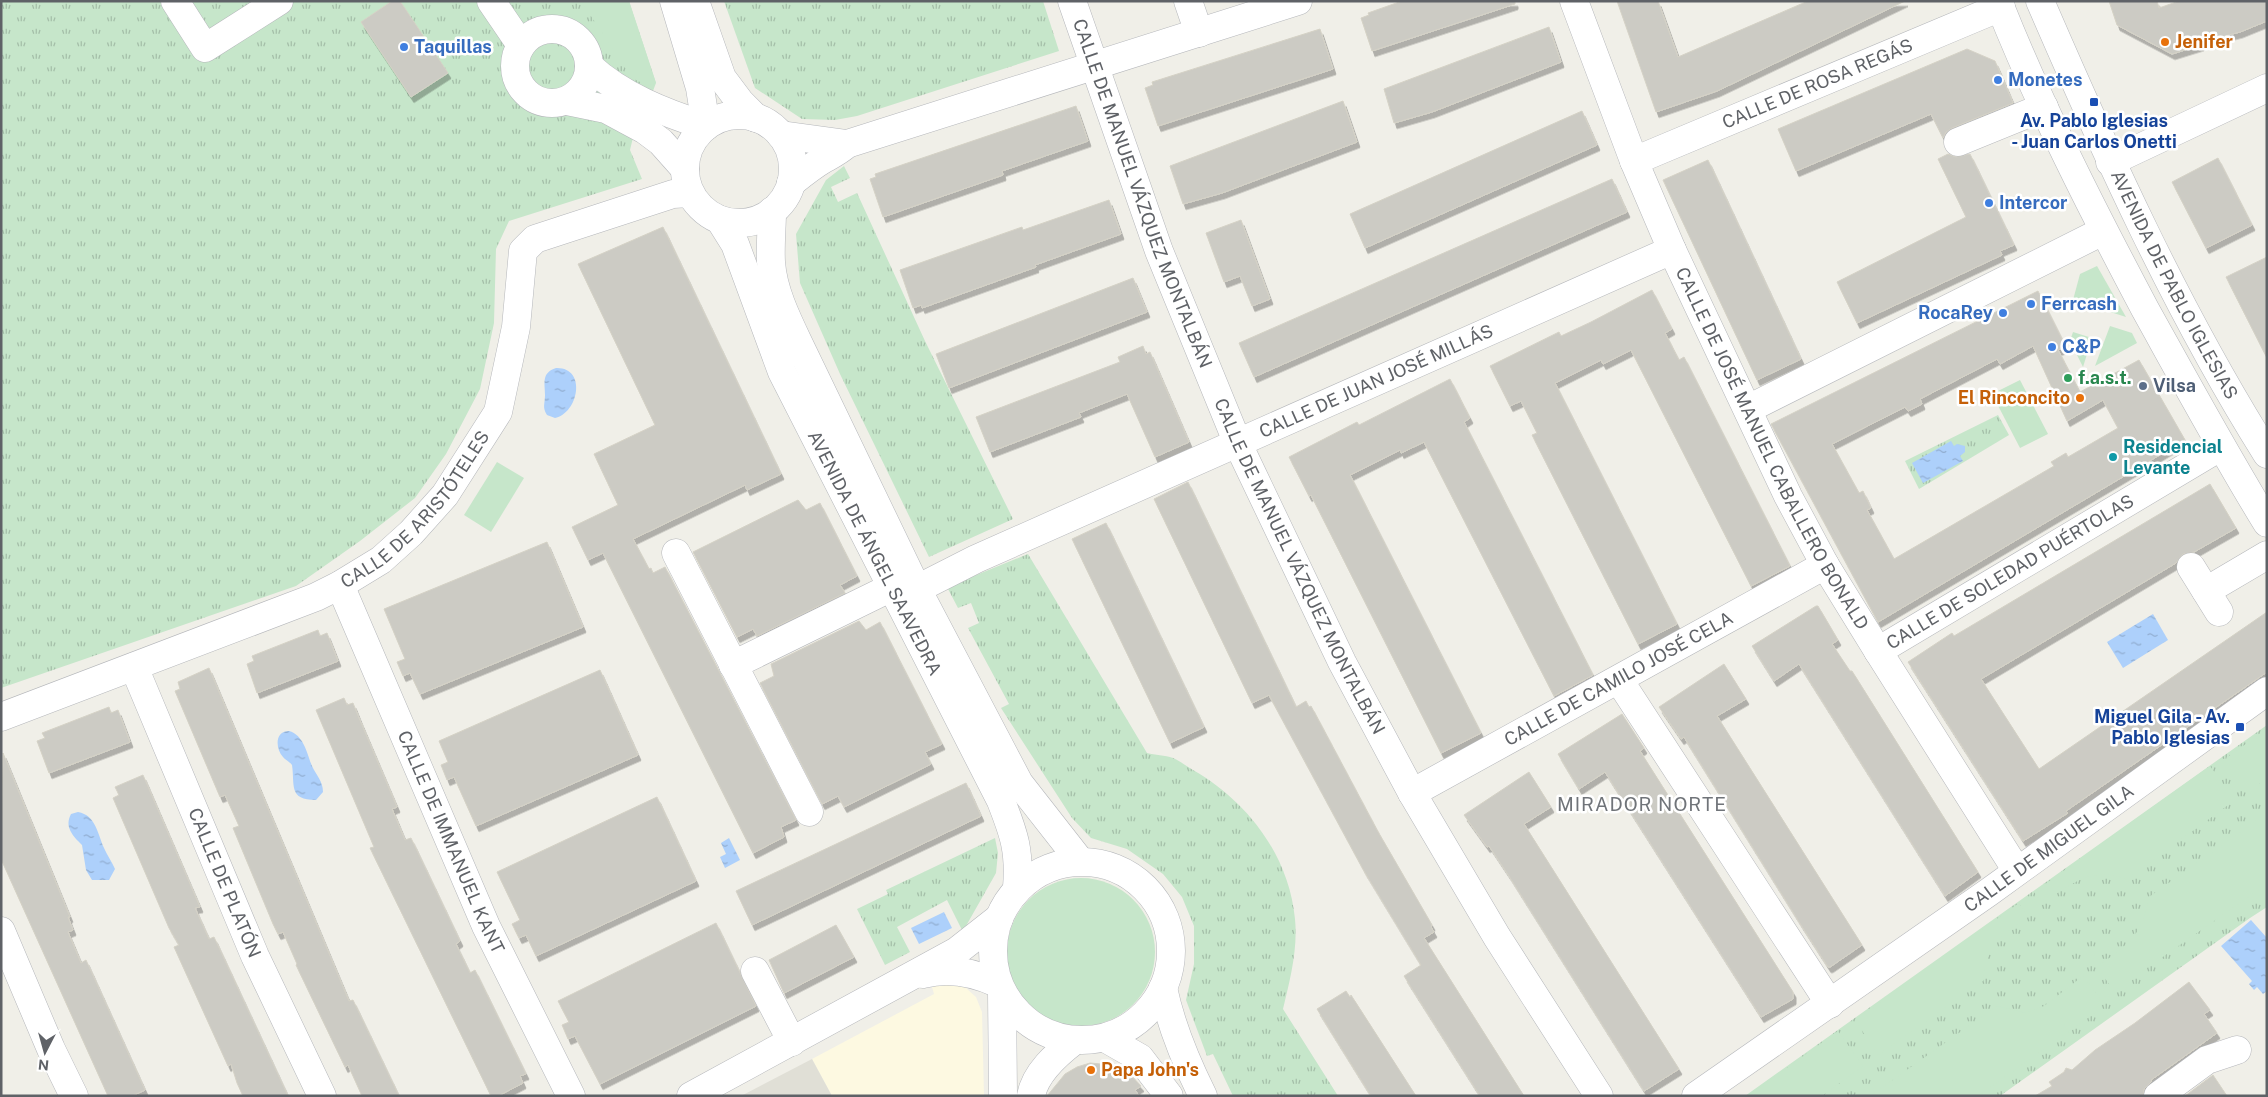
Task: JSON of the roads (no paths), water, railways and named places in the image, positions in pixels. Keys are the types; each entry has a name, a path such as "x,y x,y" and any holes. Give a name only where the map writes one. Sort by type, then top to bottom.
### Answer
{"street":[{"path":"174,1 204,48 279,1"},
{"path":"490,1 521,45"},
{"path":"674,1 700,88 706,126"},
{"path":"695,1 722,78 756,118"},
{"name":"CALLE DE MANUEL VÁZQUEZ MONTALBÁN","path":"1072,1 1158,251 1238,444 1342,662 1412,793 1497,937 1599,1096"},
{"path":"1188,1 1199,34"},
{"name":"CALLE DE JOSÉ MANUEL CABALLERO BONALD","path":"1574,1 1634,161 1672,250 1788,496 1826,565 1878,651 2017,871"},
{"name":"AVENIDA DE PABLO IGLESIAS","path":"2040,1 2110,162 2171,282 2267,454"},
{"path":"780,135 847,144 1199,34 1285,3"},
{"name":"CALLE DE ROSA REGÁS","path":"1634,161 1999,4"},
{"name":"AVENIDA DE PABLO IGLESIAS","path":"1999,4 2044,108 2104,231 2220,447 2267,523"},
{"path":"551,29 563,31 573,36 582,44 587,54 589,66 584,87 567,101 555,104 543,103 532,98 523,90 517,80 514,68 516,56 521,45 530,36 540,31 551,29"},
{"path":"589,66 610,83 657,108 706,126"},
{"path":"2110,162 2267,88"},
{"path":"567,101 606,108 661,142 687,181 698,205 720,220 733,223 747,222 760,219 772,212 784,199 791,184 793,166 789,150 780,135 770,125 756,118 739,115 730,116 706,126 694,138 687,152 687,181"},
{"path":"1958,142 2044,108"},
{"path":"791,184 809,168 837,154 847,144"},
{"name":"CALLE DE ARISTÓTELES","path":"1,718 316,597 381,560 411,533 446,495 498,412 516,327 523,251 535,239 673,194 687,181"},
{"name":"AVENIDA DE ÁNGEL SAAVEDRA","path":"772,212 771,262 775,286 784,312 1016,838 1019,862 1017,888"},
{"name":"AVENIDA DE ÁNGEL SAAVEDRA","path":"720,220 735,244 782,372 1019,783 1080,861"},
{"path":"1748,409 2104,231"},
{"name":"CALLE DE JUAN JOSÉ MILLÁS","path":"733,666 905,588 976,559 1238,444 1672,250"},
{"name":"CALLE DE SOLEDAD PUÉRTOLAS","path":"1878,651 2220,447"},
{"path":"676,553 808,812"},
{"path":"2191,567 2212,601 2267,555"},
{"name":"CALLE DE CAMILO JOSÉ CELA","path":"1412,793 1826,565"},
{"name":"CALLE DE IMMANUEL KANT","path":"340,585 486,926 571,1096"},
{"name":"CALLE DE PLATÓN","path":"134,667 255,956 322,1096"},
{"path":"1620,680 1830,1004"},
{"name":"CALLE DE MIGUEL GILA","path":"1697,1096 1830,1004 2267,691"},
{"path":"912,977 937,970 980,975 1000,988 1018,1014 1040,1031 1074,1041 1105,1038 1121,1032 1134,1024 1151,1008 1163,988 1171,964 1171,938 1163,913 1149,892 1130,875 1106,865 1080,861 1058,864 1036,874 1017,888 1006,902 993,937 992,953 1000,988 1003,1096"},
{"path":"691,1096 912,977 970,942 999,918"},
{"path":"1,932 51,1049 74,1096"},
{"path":"755,971 792,1042"},
{"path":"1163,988 1168,1013 1192,1074 1203,1096"},
{"path":"1105,1038 1140,1058 1169,1096"},
{"path":"1031,1096 1032,1088 1055,1056 1074,1041"},
{"path":"2158,1096 2207,1060 2237,1050"}],"water":[{"path":"556,368 566,370 572,375 576,382 576,391 570,408 555,418 547,415 544,405 545,379 551,370"},
{"path":"1951,441 1954,446 1957,444 1965,446 1965,452 1960,456 1963,461 1923,483 1912,463"},
{"path":"2153,614 2168,640 2123,668 2107,642"},
{"path":"289,731 298,736 302,741 312,766 321,781 323,792 316,800 307,799 297,794 292,765 280,753 279,737 284,732"},
{"path":"78,812 93,821 105,851 115,869 109,880 92,880 86,870 82,845 70,831 68,823 71,814"},
{"path":"729,838 740,860 725,868 720,857 726,854 721,843"},
{"path":"944,912 952,928 919,944 911,928"},
{"path":"2251,920 2267,938 2267,991 2263,994 2257,987 2254,990 2249,984 2252,981 2221,946"}],"place":[{"name":"Jenifer","path":"2165,42"},
{"name":"Taquillas","path":"404,47"},
{"name":"Monetes","path":"1998,80"},
{"name":"Av. Pablo Iglesias - Juan Carlos Onetti","path":"2094,102"},
{"name":"Intercor","path":"1989,203"},
{"name":"Ferrcash","path":"2031,304"},
{"name":"RocaRey","path":"2003,313"},
{"name":"C&P","path":"2052,347"},
{"name":"f.a.s.t.","path":"2068,378"},
{"name":"Vilsa","path":"2143,386"},
{"name":"El Rinconcito","path":"2080,398"},
{"name":"Residencial Levante","path":"2113,457"},
{"name":"Miguel Gila - Av. Pablo Iglesias","path":"2240,727"},
{"name":"Papa John's","path":"1091,1070"}],"district":[{"name":"MIRADOR NORTE","path":"1642,804"}]}
